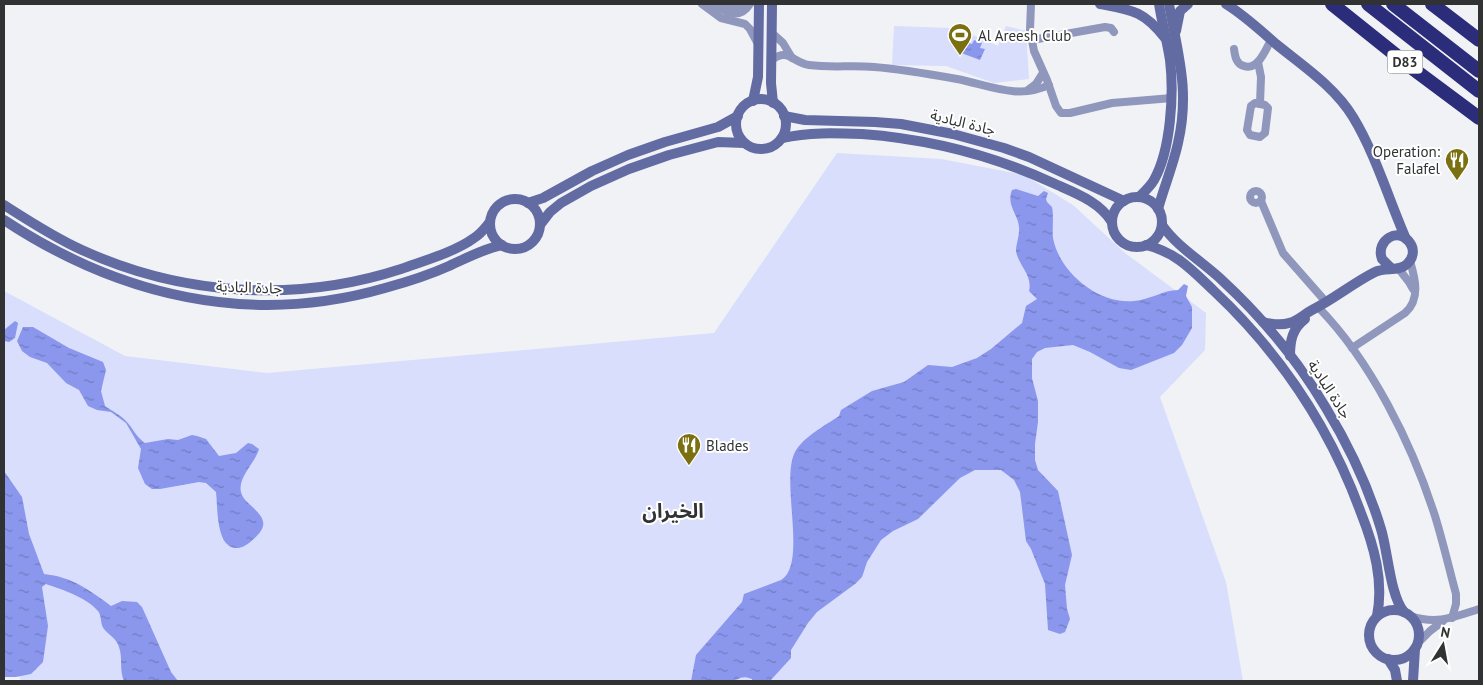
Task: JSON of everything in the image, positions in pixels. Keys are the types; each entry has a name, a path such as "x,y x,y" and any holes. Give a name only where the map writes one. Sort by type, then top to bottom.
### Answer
{"highway":[{"name":"D83","path":"1332,4 1412,68 1479,118"},
{"name":"D83","path":"1368,4 1479,91"},
{"name":"D83","path":"1393,4 1479,71"},
{"path":"1432,4 1479,40"}],"street":[{"path":"702,4 721,18 745,24 758,44"},
{"path":"717,6 728,13 736,14 744,12 749,4"},
{"path":"753,101 757,81 759,4"},
{"path":"772,4 773,103"},
{"path":"1100,4 1144,16 1170,38"},
{"path":"1112,6 1136,4"},
{"path":"1158,209 1178,144 1182,116 1182,72 1159,4"},
{"path":"1139,197 1152,202 1158,209 1162,224 1155,239 1146,245 1130,245 1121,240 1115,232 1112,222 1116,208 1124,201 1139,197 1153,182 1166,141 1172,98 1169,4"},
{"path":"1170,38 1180,11 1188,4"},
{"path":"1226,4 1245,17 1328,87 1347,109 1357,124 1406,239 1412,247 1413,254 1405,266 1379,270 1362,278 1320,306 1288,324 1280,325 1263,322"},
{"path":"1032,5 1030,24 1036,56 1049,84 1057,109 1064,114 1112,103 1172,98"},
{"path":"1032,40 1105,27 1111,28 1114,32"},
{"path":"772,33 783,43 792,58"},
{"path":"1234,50 1237,60 1242,66 1252,66 1258,62 1271,40"},
{"path":"772,60 782,54 810,66 873,66 957,79 1009,92 1038,89 1049,84"},
{"path":"1258,62 1261,77 1260,104"},
{"path":"1026,91 1036,84 1044,73"},
{"path":"528,203 543,198 592,171 628,155 727,123 738,116 744,107 753,101 763,100 773,103 781,109 786,130 777,144 766,149 754,148 744,143 718,142 669,155 629,169 591,186 561,203 550,212 540,225 535,239 526,246 514,249 502,245 494,237 490,222 494,212 505,202 517,200 528,203 536,211 540,225"},
{"path":"738,116 736,128 744,143"},
{"name":"جادة البادية","path":"784,116 809,120 875,122 953,134 1029,157 1124,201"},
{"name":"جادة البادية","path":"782,138 806,133 842,133 906,139 960,149 1020,168 1068,189 1100,206 1112,222"},
{"path":"1261,201 1283,253 1352,348 1383,398 1414,462 1435,516 1456,602 1448,619 1430,631 1406,657 1388,659"},
{"name":"جادة البادية","path":"4,205 75,247 141,273 183,283 225,288 269,290 313,288 363,279 412,265 467,243 477,236 490,222"},
{"path":"1390,237 1396,225 1394,209"},
{"name":"جادة البادية","path":"4,220 66,257 92,270 133,284 176,295 245,304 278,304 330,300 384,289 426,275 485,249 502,245"},
{"name":"جادة البادية","path":"1162,224 1171,237 1223,280 1263,322 1290,356 1336,424 1364,482 1386,547 1397,600 1408,614"},
{"path":"1362,278 1373,267 1380,255 1381,246 1386,239 1398,236 1406,239"},
{"name":"جادة البادية","path":"1146,245 1161,249 1174,256 1228,304 1276,358 1316,417 1346,475 1373,545 1380,593 1377,616"},
{"path":"1380,255 1384,263 1395,268 1409,282 1415,293"},
{"path":"1352,348 1406,313 1413,304 1415,293 1410,261"},
{"path":"278,304 283,296 301,294 313,288"},
{"path":"1290,356 1290,342 1295,329 1320,306"},
{"path":"1397,681 1395,670 1388,659 1378,653 1369,638 1371,626 1377,616 1393,610 1427,620 1448,619 1478,610"},
{"path":"1408,614 1418,629 1413,681"}],"shaded area":[{"name":"Al Areesh Club","path":"894,26 950,28 952,26 998,46 1006,26 1026,31 1029,79 994,83 946,66 892,65"},
{"path":"837,153 941,159 1024,175 1073,205 1125,253 1206,313 1205,350 1160,397 1226,582 1243,681 21,681 4,638 4,291 125,356 267,373 714,333"}],"water":[{"path":"961,40 972,44 974,40 982,43 980,48 985,49 980,60 956,51"},
{"path":"1016,189 1038,196 1044,191 1048,193 1046,199 1052,207 1053,238 1057,251 1063,263 1083,284 1107,298 1134,301 1178,290 1184,284 1188,286 1186,296 1192,307 1192,328 1182,345 1174,353 1131,370 1119,368 1073,345 1045,348 1037,352 1032,359 1032,378 1038,401 1035,460 1038,470 1058,491 1072,555 1065,585 1067,609 1070,619 1065,632 1060,634 1048,630 1045,584 1026,541 1020,492 1014,480 1001,470 975,470 960,478 918,519 893,531 881,540 867,562 862,577 817,612 791,650 791,658 770,681 752,681 752,679 742,677 732,681 691,681 696,655 742,602 744,594 781,580 789,571 793,540 791,465 795,452 803,441 839,416 841,410 872,391 904,382 928,365 952,367 977,358 1022,323 1026,306 1037,299 1029,291 1029,280 1016,251 1019,227 1010,200 1012,190"},
{"path":"15,321 18,323 15,338 9,342 4,341 4,330"},
{"path":"23,327 33,327 69,348 103,362 106,370 101,391 105,406 118,414 145,443 168,439 178,440 192,435 206,439 219,456 236,453 248,443 259,449 241,483 244,499 256,510 262,519 262,529 258,534 242,547 233,548 227,544 222,537 220,528 216,492 206,483 199,482 160,489 152,489 145,484 138,468 141,449 126,423 111,412 97,410 88,406 79,390 66,383 47,363 30,357 22,351 17,341"},
{"path":"4,471 22,497 29,534 44,574 71,581 95,594 111,606 122,601 137,602 142,607 171,672 178,681 124,681 118,644 103,627 98,611 81,598 46,584 42,587 48,626 43,662 31,674 4,677"}],"place":[{"name":"Al Areesh Club","path":"960,56"},
{"name":"Operation: Falafel","path":"1457,181"},
{"name":"Blades","path":"689,466"}],"district":[{"name":"الخيران","path":"673,511"}]}
